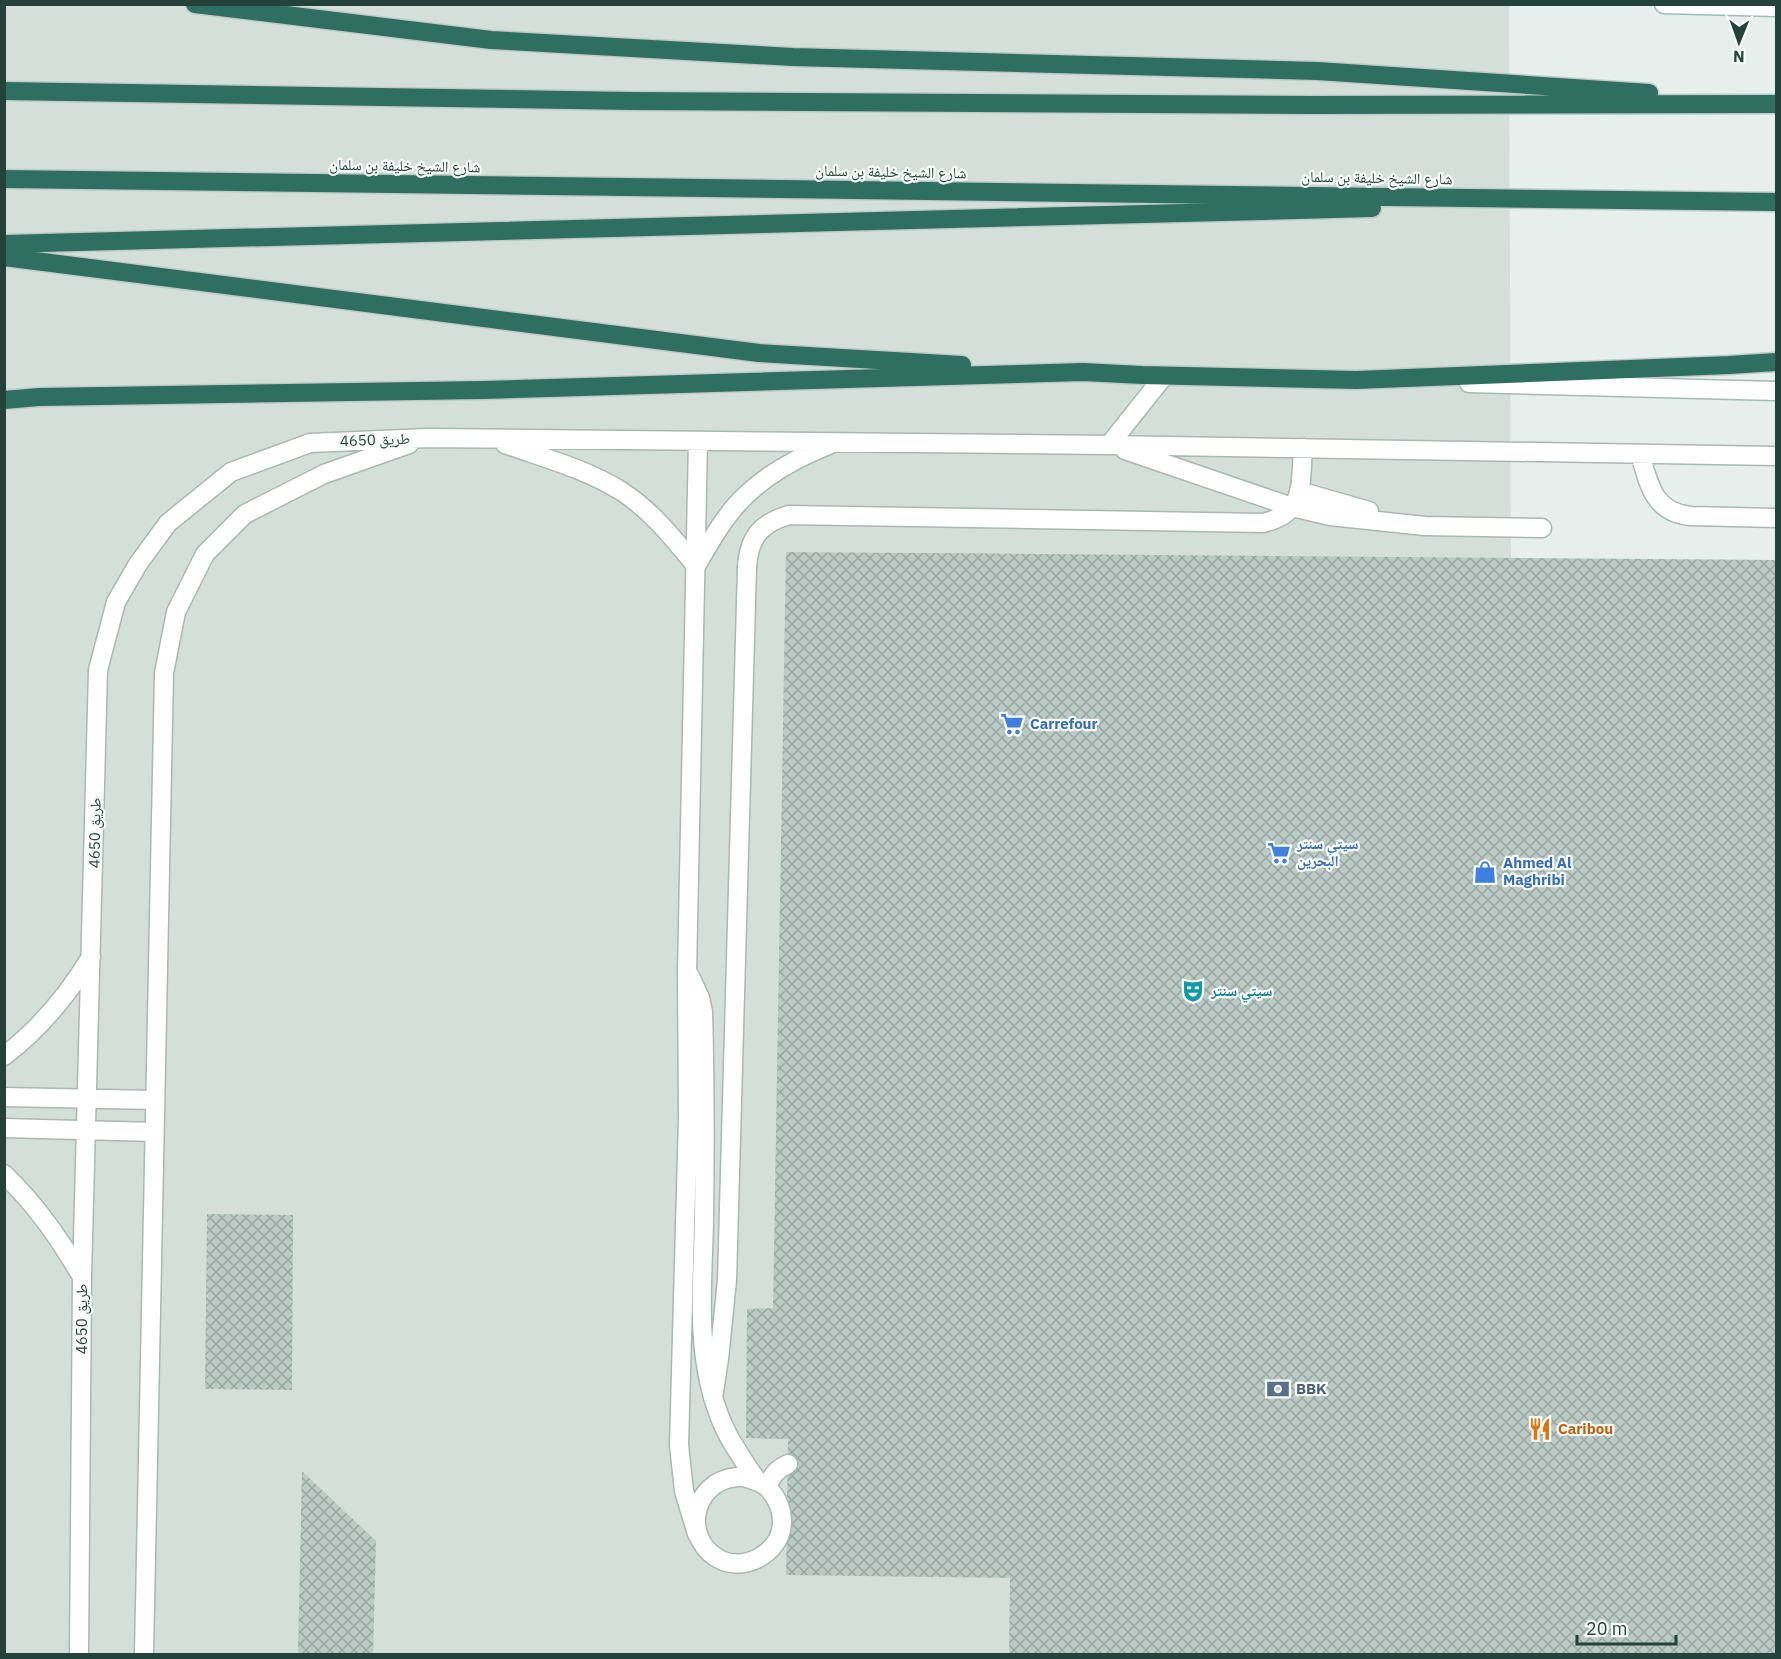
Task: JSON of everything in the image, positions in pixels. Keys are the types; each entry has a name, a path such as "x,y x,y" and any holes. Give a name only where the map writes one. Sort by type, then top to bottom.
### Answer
{"highway":[{"path":"195,4 491,40 793,57 1317,71 1776,103"},
{"path":"4,91 643,101 1300,105 1776,103"},
{"name":"شارع الشيخ خليفة بن سلمان","path":"4,179 1776,202"},
{"path":"4,244 1671,200"},
{"path":"4,256 759,353 1164,376 1356,380 1776,362"},
{"path":"4,400 39,397 482,390 1083,372"}],"main road":[{"path":"1664,4 1776,7"},
{"path":"1109,445 1164,376"},
{"path":"1356,380 1776,391"},
{"path":"427,438 1109,445 1776,456"},
{"name":"طريق 4650","path":"80,1654 82,1277 99,670 116,602 138,564 168,524 231,472 310,443 427,438"},
{"name":"طريق 4650","path":"144,1654 164,673 176,612 205,554 245,514 324,474 427,438"},
{"path":"489,439 574,468 599,478 623,492 665,528 696,566"},
{"path":"697,1117 679,1445 684,1491 698,1534 708,1551 725,1561 745,1563 763,1557 777,1542 783,1523 779,1504 734,1446 721,1424 713,1398 704,1351 697,1117 687,972 698,441"},
{"path":"696,566 716,531 740,501 769,476 801,456 836,442"},
{"path":"1109,445 1296,499 1330,516 1425,526 1542,528"},
{"path":"713,1398 724,1320 732,1118 747,567 750,546 755,537 775,519 789,515 1263,523 1279,520 1286,515 1296,499 1303,448"},
{"path":"1640,454 1654,496 1669,511 1690,516 1776,518"},
{"path":"4,1056 25,1040 62,1001 92,956"},
{"path":"4,1097 154,1100"},
{"path":"697,1117 732,1118"},
{"path":"4,1128 154,1132"},
{"path":"4,1174 45,1218 65,1246 82,1277"},
{"path":"764,1485 774,1473 788,1464"},
{"path":"698,1534 695,1514 703,1495 719,1481 739,1476 764,1485"}],"shaded area":[{"path":"5,5 1509,5 1515,1654 5,1654"}],"building":[{"name":"سيتي سنتر البحرين","path":"786,552 1776,560 1776,1654 1009,1654 1010,1578 786,1575 788,1439 746,1438 747,1309 773,1308"},
{"path":"207,1214 293,1215 292,1390 205,1389"},
{"path":"302,1471 376,1541 373,1654 298,1654"}],"place":[{"name":"Carrefour","path":"1012,724"},
{"name":"سيتي سنتر البحرين","path":"1279,853"},
{"name":"Ahmed Al Maghribi","path":"1485,872"},
{"name":"سيتي سنتر","path":"1193,991"},
{"name":"BBK","path":"1278,1389"},
{"name":"Caribou","path":"1540,1429"}]}
